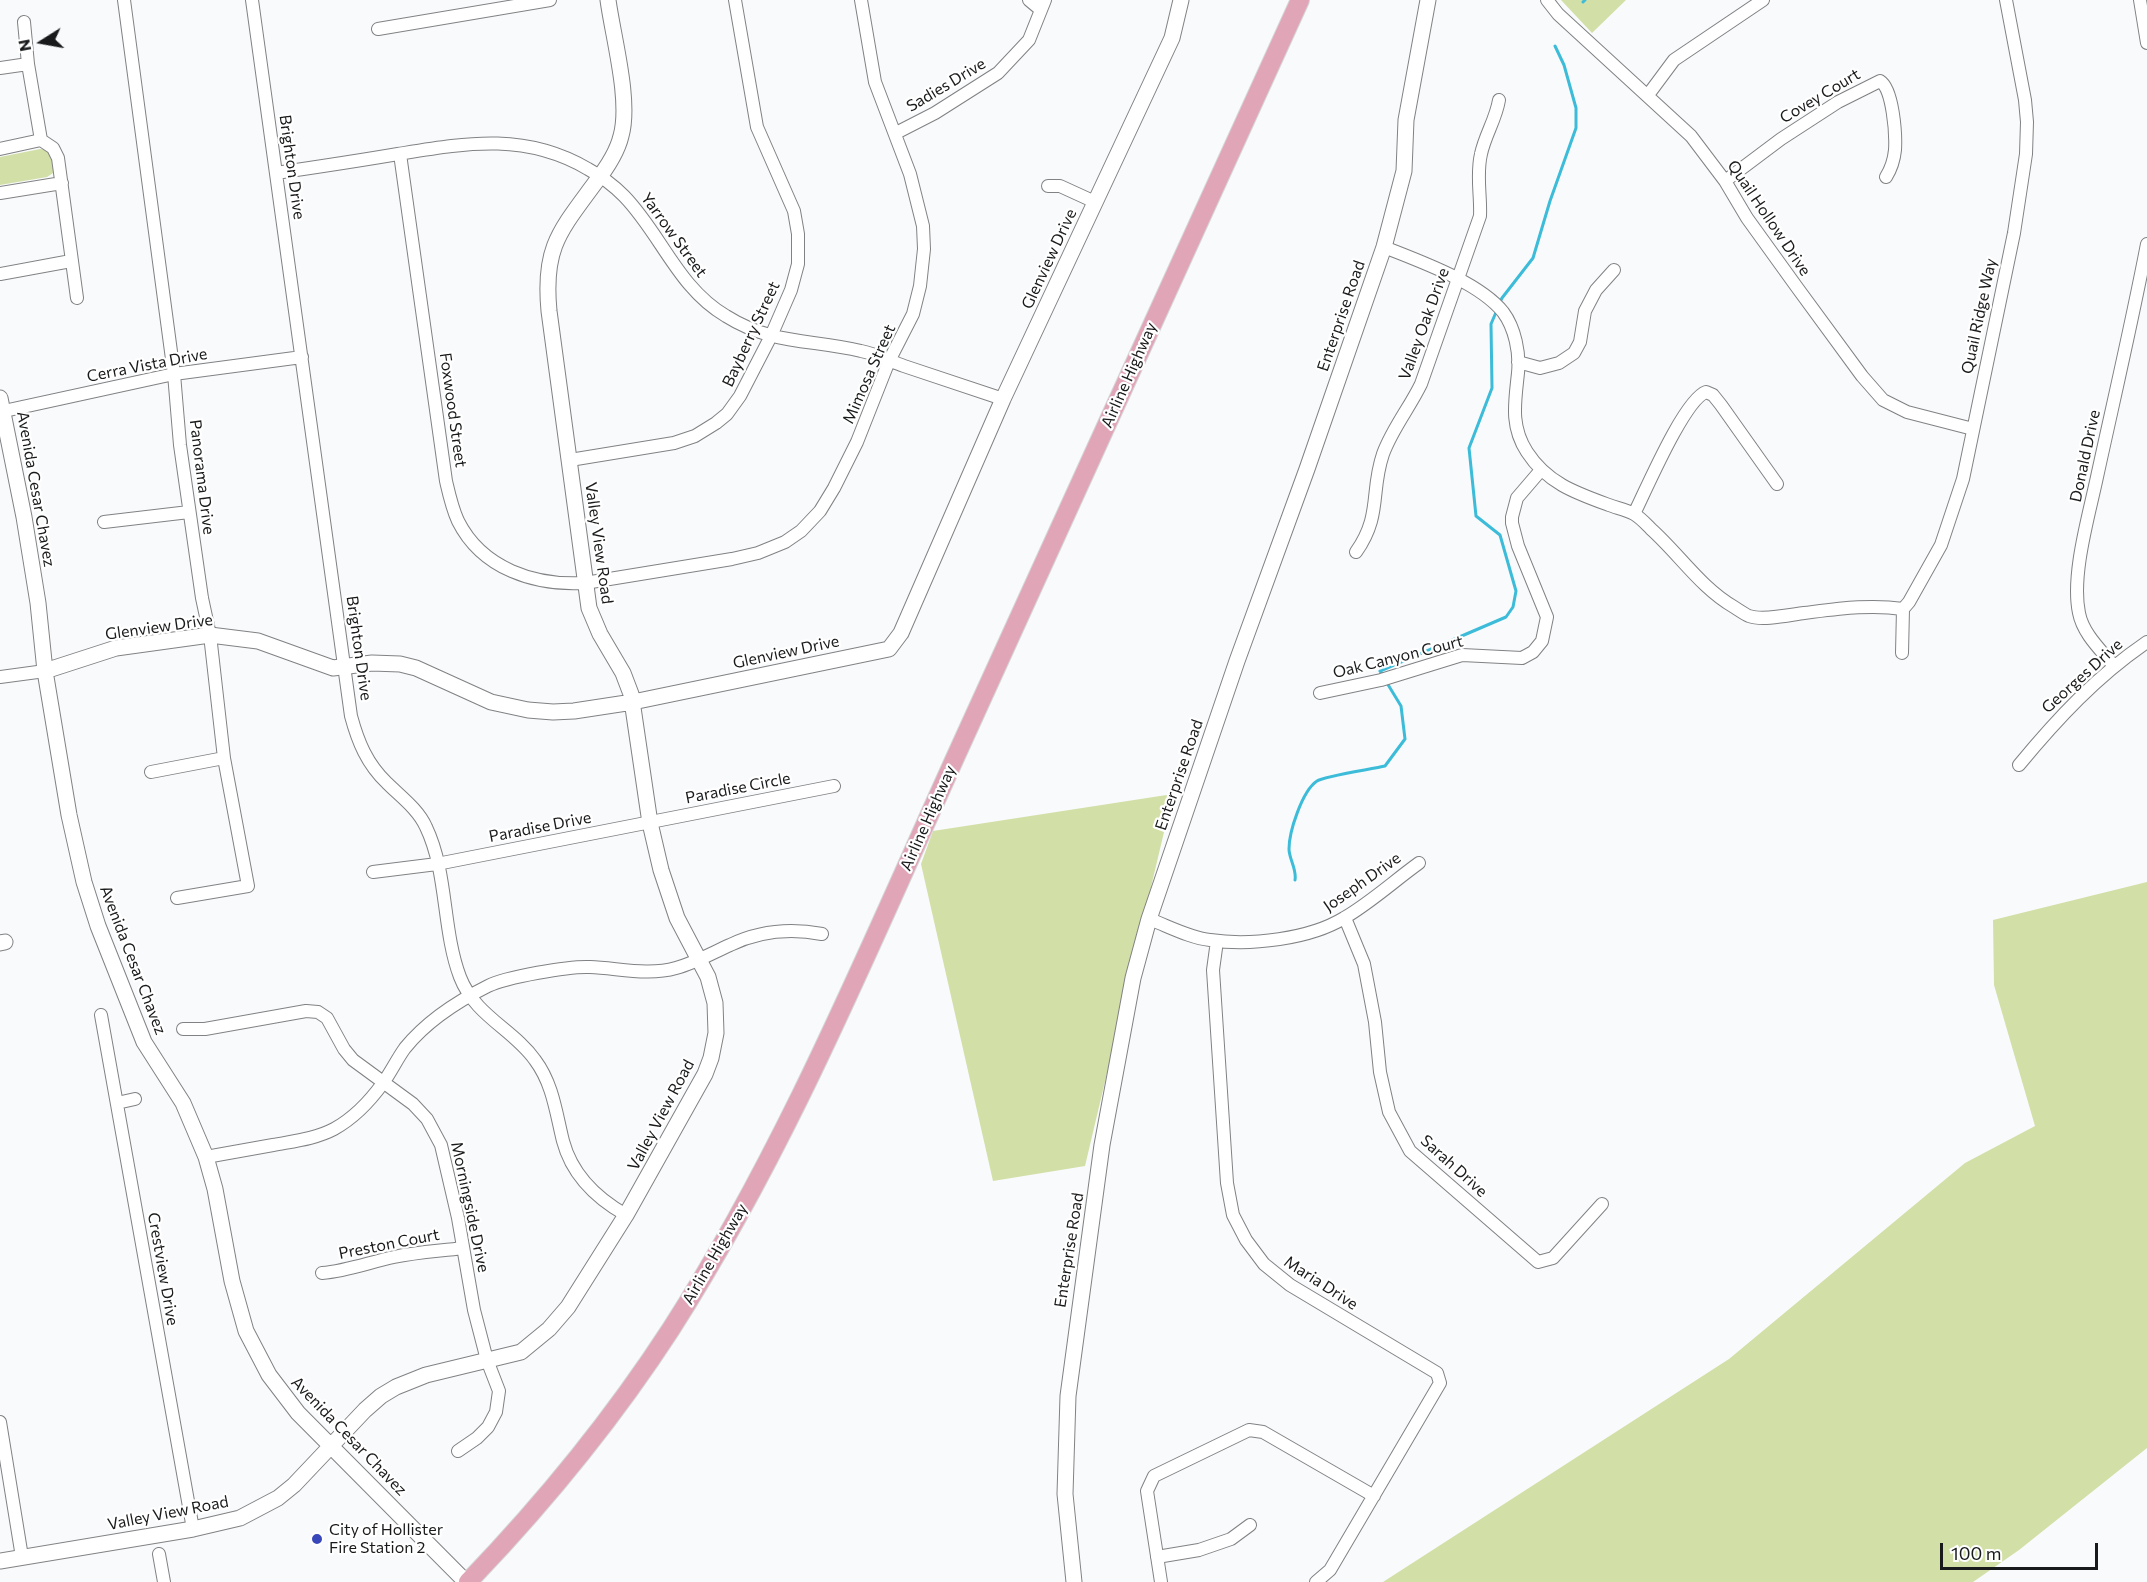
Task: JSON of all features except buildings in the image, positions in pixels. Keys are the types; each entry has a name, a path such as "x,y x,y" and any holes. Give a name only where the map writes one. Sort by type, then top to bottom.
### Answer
{"main road":[{"name":"Airline Highway","path":"467,1582 559,1481 600,1431 669,1331 757,1182 852,987 1300,0"}],"street":[{"name":"Panorama Drive","path":"124,0 174,374 189,512 210,635 224,758 248,886 177,898"},
{"name":"Brighton Drive","path":"252,0 351,716 357,739 379,775 418,813 424,822 437,864 453,955 461,980 470,996 486,1015 526,1048 536,1061 553,1093 564,1143 574,1168 583,1182 596,1195 626,1215"},
{"path":"378,29 550,0"},
{"name":"Valley View Road","path":"0,1561 193,1529 240,1518 278,1498 294,1485 364,1410 396,1387 426,1375 521,1352 549,1329 568,1307 626,1215 686,1111 711,1058 716,1033 715,1004 708,976 685,934 668,893 650,823 633,702 623,673 593,620 585,583 549,312 547,272 550,256 559,234 618,146 624,119 624,95 608,0"},
{"name":"Bayberry Street","path":"570,460 674,443 695,436 709,428 727,414 740,396 771,336 791,290 798,264 798,234 794,211 757,127 735,0"},
{"name":"Mimosa Street","path":"585,583 758,553 780,545 801,531 820,511 857,442 889,361 913,314 920,286 924,249 922,226 910,174 875,82 861,0"},
{"path":"1029,0 1043,5"},
{"name":"Glenview Drive","path":"0,677 45,671 116,648 210,635 258,641 333,668 379,663 400,664 416,668 491,702 528,710 553,712 633,702 889,649 901,633 1003,399 1172,38 1181,0"},
{"name":"Enterprise Road","path":"1074,1582 1065,1494 1068,1396 1102,1145 1129,995 1149,919 1237,661 1315,447 1384,247 1404,171 1406,120 1428,0"},
{"name":"Quail Hollow Drive","path":"1546,0 1558,14 1691,136 1725,181 1790,278 1877,395 1907,412 1973,429"},
{"path":"1648,95 1667,68 1679,56 1763,0"},
{"name":"Quail Ridge Way","path":"1903,609 1941,545 1963,479 2014,233 2026,154 2025,100 2006,0"},
{"path":"2140,0 2147,43"},
{"name":"Sadies Drive","path":"896,133 998,73 1029,40 1043,5"},
{"path":"24,22 28,64 41,140"},
{"path":"0,68 28,64"},
{"name":"Covey Court","path":"1725,181 1781,139 1838,102 1880,81 1887,89 1894,127 1893,162 1886,177"},
{"name":"Valley Oak Drive","path":"1356,552 1372,521 1384,451 1421,384 1480,216 1479,162 1485,140 1497,113 1499,100"},
{"path":"0,149 41,140 53,148 58,158 77,298"},
{"name":"Yarrow Street","path":"276,173 441,146 502,142 546,150 572,160 600,176 622,194 636,209 681,276 703,300 727,317 771,336 863,351 1003,399"},
{"name":"Foxwood Street","path":"400,154 446,480 458,519 477,547 491,559 515,573 548,583 585,583"},
{"path":"0,193 62,183"},
{"path":"1048,186 1060,186 1095,202"},
{"name":"Donald Drive","path":"2114,666 2087,633 2082,623 2077,589 2086,528 2142,293 2147,244"},
{"path":"1384,247 1458,280 1483,294 1502,311 1514,336 1518,362 1514,399 1515,422 1527,452 1551,479 1576,493 1634,514 1675,552 1717,597 1750,616 1774,617 1846,608 1886,606 1903,609 1902,653"},
{"path":"0,274 71,261"},
{"path":"1518,362 1540,368 1559,363 1574,353 1580,342 1585,311 1591,298 1614,270"},
{"name":"Cerra Vista Drive","path":"1,407 174,374 302,357"},
{"path":"1634,514 1672,436 1688,410 1701,394 1706,392 1713,395 1721,405 1777,484"},
{"name":"Avenida Cesar Chavez","path":"1,407 38,603 45,671 69,814 89,899 144,1042 183,1103 206,1157 232,1281 246,1331 281,1393 298,1413 467,1582"},
{"name":"Oak Canyon Court","path":"1320,693 1381,680 1451,657 1474,655 1522,658 1533,652 1542,641 1547,617 1518,546 1512,517 1517,498 1541,470"},
{"path":"104,522 189,512"},
{"name":"Georges Drive","path":"2019,765 2075,701 2114,666 2147,642"},
{"path":"151,772 224,758"},
{"name":"Paradise Circle","path":"650,823 834,786"},
{"name":"Paradise Drive","path":"373,872 437,864 650,823"},
{"name":"Joseph Drive","path":"1149,919 1208,940 1238,942 1289,937 1326,927 1345,918 1419,863"},
{"name":"Sarah Drive","path":"1345,918 1364,964 1375,1022 1380,1072 1389,1112 1410,1151 1538,1262 1553,1258 1602,1204"},
{"path":"206,1157 306,1139 322,1134 352,1117 366,1104 383,1082 404,1049 436,1018 470,996 499,982 587,967 659,971 674,969 740,941 774,932 800,930 822,934"},
{"name":"Maria Drive","path":"1217,941 1213,970 1227,1183 1233,1215 1246,1240 1264,1264 1290,1285 1437,1373 1440,1383 1330,1570 1316,1582"},
{"name":"Morningside Drive","path":"183,1029 205,1029 306,1011 318,1011 327,1018 344,1049 353,1060 413,1104 436,1133 447,1164 474,1311 487,1360 499,1391 496,1412 488,1427 458,1451"},
{"name":"Crestview Drive","path":"101,1015 193,1529"},
{"path":"117,1103 135,1100"},
{"name":"Preston Court","path":"322,1273 340,1272 397,1256 463,1248"},
{"path":"0,1422 22,1557"},
{"path":"1161,1582 1147,1491 1154,1476 1249,1430 1263,1432 1374,1496"},
{"path":"1158,1557 1199,1550 1231,1539 1250,1525"},
{"path":"159,1554 164,1582"}],"green space":[{"path":"1561,0 1626,0 1592,33"},
{"path":"40,149 47,150 53,156 53,173 47,177 0,185 0,157"},
{"path":"1173,794 1085,1166 993,1181 921,864 933,831"},
{"path":"2147,882 2147,1448 2019,1550 1973,1582 1383,1582 1729,1359 1965,1163 2035,1126 1994,985 1993,920"}],"waterway":[{"path":"1499,304 1533,258 1576,128 1576,108 1564,65 1555,46"},
{"path":"1383,675 1380,671 1506,617 1513,607 1516,591 1500,535 1476,516 1469,448 1492,388 1491,324 1497,310"},
{"path":"1295,880 1289,853 1290,842 1297,812 1311,786 1329,777 1385,766 1405,739 1401,706 1387,683"}],"place":[{"name":"City of Hollister Fire Station 2","path":"317,1539"}]}
